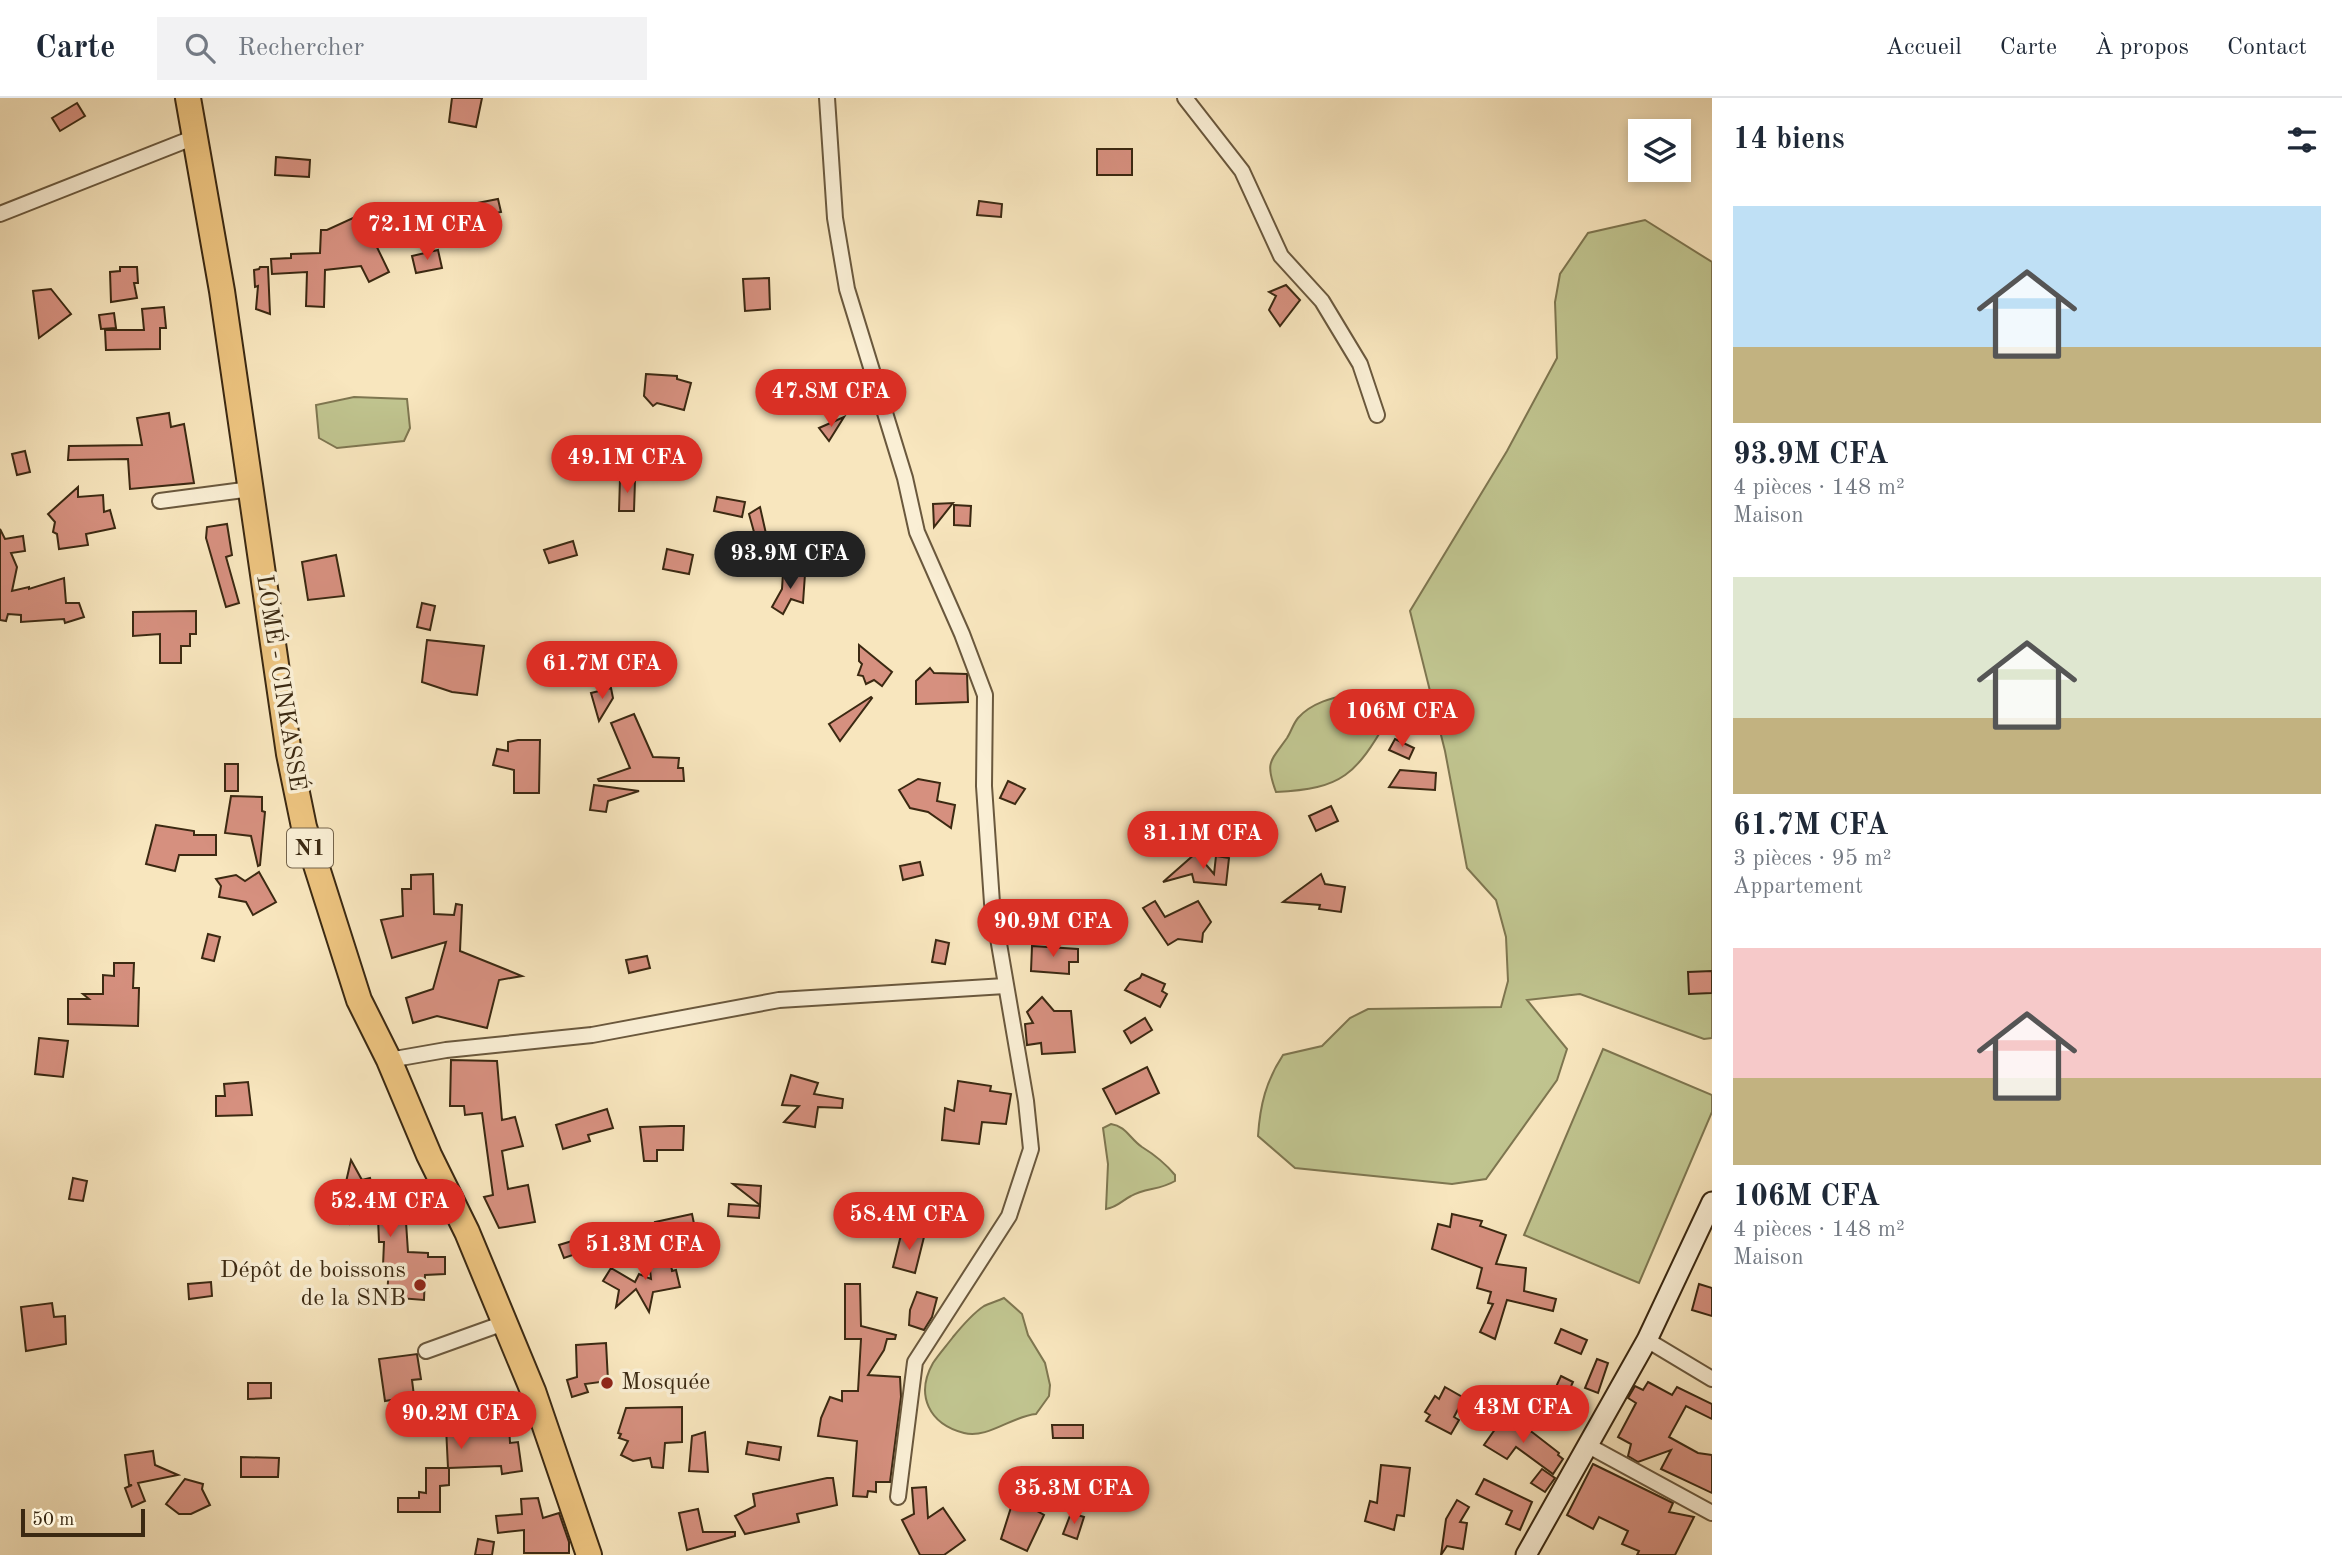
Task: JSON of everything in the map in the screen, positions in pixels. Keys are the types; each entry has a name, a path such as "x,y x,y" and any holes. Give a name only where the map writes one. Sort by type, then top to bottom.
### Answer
{"highway":[{"name":"LOMÉ - CINKASSÉ","path":"188,98 222,291 289,754 304,827 359,1000 467,1232 533,1391 589,1555"}],"main road":[{"path":"1526,1555 1647,1340 1712,1202"}],"street":[{"path":"827,98 835,218 847,289 905,478 917,532 962,634 985,695 986,826 992,903 1026,1101 1031,1149 1009,1216 915,1362 898,1497"},
{"path":"1185,98 1242,171 1281,256 1322,301 1360,364 1377,415"},
{"path":"0,214 195,137"},
{"path":"160,501 251,489"},
{"path":"389,1060 446,1050 592,1035 779,1000 1005,986"},
{"path":"426,1351 504,1323"},
{"path":"1647,1340 1712,1379"},
{"path":"1587,1445 1712,1513"}],"green space":[{"path":"1645,220 1712,262 1712,1038 1704,1039 1580,994 1527,1000 1567,1049 1557,1080 1486,1179 1452,1184 1295,1168 1258,1136 1265,1094 1283,1055 1322,1046 1350,1018 1368,1009 1501,1007 1508,981 1506,937 1496,900 1467,868 1445,751 1410,611 1507,451 1557,358 1555,302 1560,274 1588,233"},
{"path":"354,397 407,399 410,428 404,441 337,448 319,438 316,405"},
{"path":"1358,692 1369,694 1388,719 1366,753 1345,775 1332,782 1317,787 1276,792 1271,763 1298,718 1311,707"},
{"path":"1603,1049 1712,1095 1712,1112 1639,1283 1524,1235"},
{"path":"1111,1124 1124,1130 1164,1163 1175,1175 1175,1181 1136,1193 1106,1209 1108,1164 1103,1128"},
{"path":"1004,1298 1022,1314 1028,1335 1045,1363 1050,1385 1049,1396 1036,1414 991,1430 973,1434 952,1429 942,1423 929,1407 925,1386 928,1375 938,1356 971,1316 984,1306"}],"building":[{"path":"452,98 482,98 476,127 449,122"},
{"path":"77,103 85,116 60,131 52,118"},
{"path":"1097,149 1132,149 1132,175 1097,175"},
{"path":"276,157 310,160 309,177 275,175"},
{"path":"498,199 501,212 475,217 472,204"},
{"path":"979,201 1002,204 1001,217 977,215"},
{"path":"366,212 376,238 373,239 389,272 369,282 361,266 325,270 324,307 306,306 307,272 272,274 271,259 291,258 291,254 320,253 321,230 327,230"},
{"path":"438,250 442,268 416,273 412,256"},
{"path":"120,267 137,267 138,283 134,283 137,298 111,302 110,272 120,271"},
{"path":"268,267 270,314 256,309 258,286 255,287 254,270"},
{"path":"769,278 770,309 745,311 743,279"},
{"path":"1286,285 1300,300 1280,326 1269,310 1276,296 1269,292"},
{"path":"51,289 71,314 39,338 33,291"},
{"path":"164,307 166,328 160,328 160,349 106,350 105,330 144,330 142,309"},
{"path":"114,313 116,328 101,329 99,315"},
{"path":"646,374 677,376 677,379 691,383 684,410 657,403 653,406 644,396"},
{"path":"843,379 848,391 854,391 852,408 833,407 833,383"},
{"path":"169,413 171,427 184,424 194,483 130,489 128,459 68,460 69,446 142,445 137,418"},
{"path":"844,417 829,441 819,428"},
{"path":"25,451 30,472 17,475 12,454"},
{"path":"620,479 635,480 634,511 619,511"},
{"path":"78,487 78,497 103,495 104,512 110,510 115,528 86,534 88,545 59,549 57,534 53,532 55,522 48,514"},
{"path":"717,497 745,502 742,517 714,511"},
{"path":"953,503 934,527 933,504"},
{"path":"954,505 971,506 970,526 954,525"},
{"path":"760,507 769,547 759,550 749,514"},
{"path":"227,524 232,555 226,557 239,603 226,607 206,538 207,527"},
{"path":"0,529 5,539 23,536 25,551 11,553 17,567 12,591 29,589 64,578 66,603 79,603 84,617 65,623 64,619 21,622 21,615 8,614 6,621 0,620"},
{"path":"573,541 577,555 549,563 544,550"},
{"path":"667,549 693,555 689,574 663,569"},
{"path":"336,555 344,596 308,600 302,562"},
{"path":"783,573 805,574 803,603 791,599 783,614 772,607 782,589"},
{"path":"422,603 435,606 430,630 417,627"},
{"path":"196,611 196,634 190,634 190,646 181,646 181,663 160,663 160,634 133,636 133,612"},
{"path":"427,640 484,646 477,695 452,692 422,682"},
{"path":"859,645 892,672 882,686 874,680 866,684 863,676 858,675 862,664 859,661"},
{"path":"930,668 934,673 967,674 968,702 916,704 916,681"},
{"path":"611,688 613,698 599,721 591,693"},
{"path":"872,698 840,741 829,724"},
{"path":"634,714 653,757 679,758 678,768 683,768 684,781 599,781 598,779 630,768 611,723"},
{"path":"1395,739 1414,748 1409,759 1389,750"},
{"path":"540,740 539,793 514,793 514,770 493,765 497,749 508,751 508,742"},
{"path":"225,764 238,764 238,791 225,791"},
{"path":"1400,770 1436,773 1435,790 1389,787"},
{"path":"918,779 940,783 937,801 955,805 951,828 928,812 910,808 899,790"},
{"path":"1008,781 1025,789 1015,804 1000,798"},
{"path":"594,785 639,791 608,801 606,812 590,810"},
{"path":"231,796 262,797 262,811 265,812 258,866 251,836 225,833"},
{"path":"1331,806 1338,821 1316,831 1309,816"},
{"path":"1242,814 1242,850 1218,849 1219,838 1214,831"},
{"path":"156,825 194,831 194,835 216,835 216,855 179,855 175,871 146,864"},
{"path":"1196,853 1214,874 1216,856 1229,858 1226,885 1194,882 1192,874 1163,882"},
{"path":"920,862 923,875 903,880 900,866"},
{"path":"259,872 276,902 253,915 246,902 219,897 221,886 216,879 236,875 245,881"},
{"path":"433,874 434,914 454,915 456,904 462,905 460,951 522,976 499,980 487,1028 437,1016 413,1023 406,998 433,989 446,942 392,958 381,920 403,916 402,889 411,889 411,875"},
{"path":"1321,874 1325,884 1345,887 1341,912 1319,909 1320,905 1283,902"},
{"path":"1155,901 1165,917 1198,901 1211,922 1203,933 1202,942 1178,939 1168,945 1143,908"},
{"path":"208,934 220,937 214,961 202,958"},
{"path":"936,940 949,943 945,964 932,962"},
{"path":"1032,946 1078,949 1078,962 1069,962 1069,974 1031,971"},
{"path":"647,956 650,968 629,973 626,960"},
{"path":"114,963 134,963 133,988 139,988 138,1026 68,1024 68,999 89,999 83,994 103,994 103,975 114,976"},
{"path":"1712,971 1712,993 1689,994 1688,972"},
{"path":"1142,974 1165,984 1162,991 1167,994 1160,1007 1125,990"},
{"path":"1042,997 1054,1011 1071,1011 1075,1052 1042,1054 1041,1043 1027,1045 1025,1024 1033,1023 1027,1012"},
{"path":"1145,1018 1152,1030 1131,1043 1124,1031"},
{"path":"39,1038 68,1041 63,1077 35,1074"},
{"path":"451,1060 497,1061 502,1120 515,1117 523,1146 502,1151 508,1189 528,1185 535,1222 499,1228 484,1197 493,1195 482,1113 465,1115 464,1106 450,1106"},
{"path":"1147,1067 1159,1093 1116,1114 1103,1089"},
{"path":"791,1075 818,1083 814,1094 843,1099 842,1108 818,1107 815,1127 784,1122 799,1106 782,1105"},
{"path":"958,1081 991,1086 990,1091 1011,1094 1006,1124 982,1122 979,1144 942,1140 945,1108 954,1111"},
{"path":"248,1082 252,1115 216,1116 216,1096 225,1096 224,1084"},
{"path":"607,1109 613,1128 588,1135 590,1141 563,1149 556,1125"},
{"path":"684,1126 683,1150 657,1150 657,1161 644,1161 640,1127"},
{"path":"351,1160 362,1180 370,1178 378,1210 405,1207 408,1252 428,1253 428,1257 445,1257 445,1274 425,1275 424,1300 387,1297 389,1266 383,1266 384,1242 379,1242 378,1218 350,1224 347,1209 335,1204 344,1195 337,1185 346,1182"},
{"path":"73,1178 87,1181 83,1201 69,1199"},
{"path":"733,1184 761,1186 760,1205"},
{"path":"729,1204 760,1206 759,1218 728,1216"},
{"path":"692,1214 697,1238 660,1245 655,1222"},
{"path":"1452,1214 1482,1221 1480,1226 1506,1235 1496,1264 1526,1268 1524,1291 1556,1299 1553,1311 1507,1300 1495,1339 1480,1332 1493,1304 1488,1303 1491,1292 1477,1288 1482,1268 1432,1249 1438,1224 1450,1227"},
{"path":"902,1231 924,1237 915,1273 893,1267"},
{"path":"592,1235 596,1247 564,1258 559,1245"},
{"path":"670,1258 672,1271 676,1270 680,1287 653,1292 649,1312 636,1289 616,1307 619,1290 603,1281 611,1268 635,1282 639,1274 651,1279 649,1261"},
{"path":"211,1282 212,1296 189,1299 188,1284"},
{"path":"845,1284 860,1284 861,1326 896,1335 895,1339 887,1339 884,1350 868,1375 900,1377 901,1397 890,1482 876,1482 876,1492 868,1491 867,1497 853,1496 857,1441 818,1436 821,1418 830,1397 842,1401 842,1391 858,1391 861,1339 845,1339"},
{"path":"1699,1284 1712,1288 1712,1316 1692,1310"},
{"path":"917,1292 937,1298 932,1317 924,1330 909,1325 910,1310"},
{"path":"52,1303 54,1317 65,1316 66,1344 26,1351 21,1307"},
{"path":"1561,1329 1587,1340 1581,1354 1555,1343"},
{"path":"606,1343 608,1381 585,1384 588,1392 572,1397 567,1380 577,1377 576,1345"},
{"path":"417,1354 421,1379 412,1380 414,1396 385,1401 379,1359"},
{"path":"1597,1359 1608,1363 1598,1393 1585,1388"},
{"path":"1561,1376 1573,1382 1560,1410 1548,1404"},
{"path":"1648,1382 1672,1395 1677,1387 1712,1404 1712,1419 1686,1406 1669,1437 1698,1453 1712,1455 1712,1493 1661,1469 1671,1450 1638,1462 1628,1456 1631,1444 1618,1437 1636,1403 1628,1398 1635,1386 1643,1390"},
{"path":"248,1383 271,1383 271,1398 248,1399"},
{"path":"1445,1387 1464,1398 1454,1417 1459,1420 1451,1434 1426,1421 1430,1415 1425,1412 1435,1396 1439,1399"},
{"path":"473,1403 475,1425 484,1425 484,1429 509,1426 510,1443 518,1442 522,1471 502,1474 501,1466 449,1468 449,1485 440,1486 440,1512 398,1512 398,1498 419,1498 419,1492 426,1493 426,1468 448,1468 446,1427 412,1431 410,1411"},
{"path":"682,1407 682,1442 665,1443 663,1468 652,1467 650,1458 633,1461 621,1455 628,1441 619,1438 621,1434 618,1433 626,1408"},
{"path":"1503,1418 1532,1432 1559,1453 1563,1459 1553,1474 1516,1447 1507,1459 1484,1445"},
{"path":"1052,1425 1083,1425 1083,1438 1053,1438"},
{"path":"705,1432 708,1472 689,1471 692,1436"},
{"path":"748,1442 781,1447 779,1460 746,1454"},
{"path":"153,1451 155,1465 178,1475 138,1483 145,1501 132,1507 125,1488 132,1485 129,1485 125,1455"},
{"path":"241,1457 279,1458 278,1477 241,1477"},
{"path":"1593,1464 1673,1503 1669,1512 1694,1517 1675,1555 1637,1555 1639,1551 1622,1544 1628,1531 1599,1517 1593,1529 1567,1515"},
{"path":"1381,1465 1410,1468 1404,1516 1397,1515 1394,1530 1365,1521 1370,1501 1377,1503"},
{"path":"1542,1469 1555,1478 1545,1492 1531,1483"},
{"path":"833,1478 837,1505 797,1514 799,1522 745,1534 735,1516 755,1506 753,1494"},
{"path":"185,1479 203,1484 202,1489 210,1505 191,1514 179,1514 166,1504"},
{"path":"1484,1479 1532,1502 1520,1530 1506,1524 1512,1511 1476,1494"},
{"path":"926,1487 928,1518 943,1508 965,1540 944,1555 920,1555 902,1520 914,1514 912,1488"},
{"path":"538,1498 543,1518 559,1513 569,1542 569,1553 524,1553 524,1530 498,1533 496,1516 522,1514 521,1499"},
{"path":"1014,1498 1044,1515 1027,1551 1001,1539"},
{"path":"1457,1500 1469,1507 1460,1522 1467,1523 1463,1549 1447,1546 1441,1555 1446,1519"},
{"path":"698,1509 703,1532 735,1532 735,1536 687,1550 679,1513"},
{"path":"1071,1513 1084,1517 1077,1539 1063,1534"},
{"path":"478,1539 494,1542 492,1555 475,1555"}],"place":[{"name":"Dépôt de boissons de la SNB","path":"420,1285"},
{"name":"Mosquée","path":"607,1383"}]}
